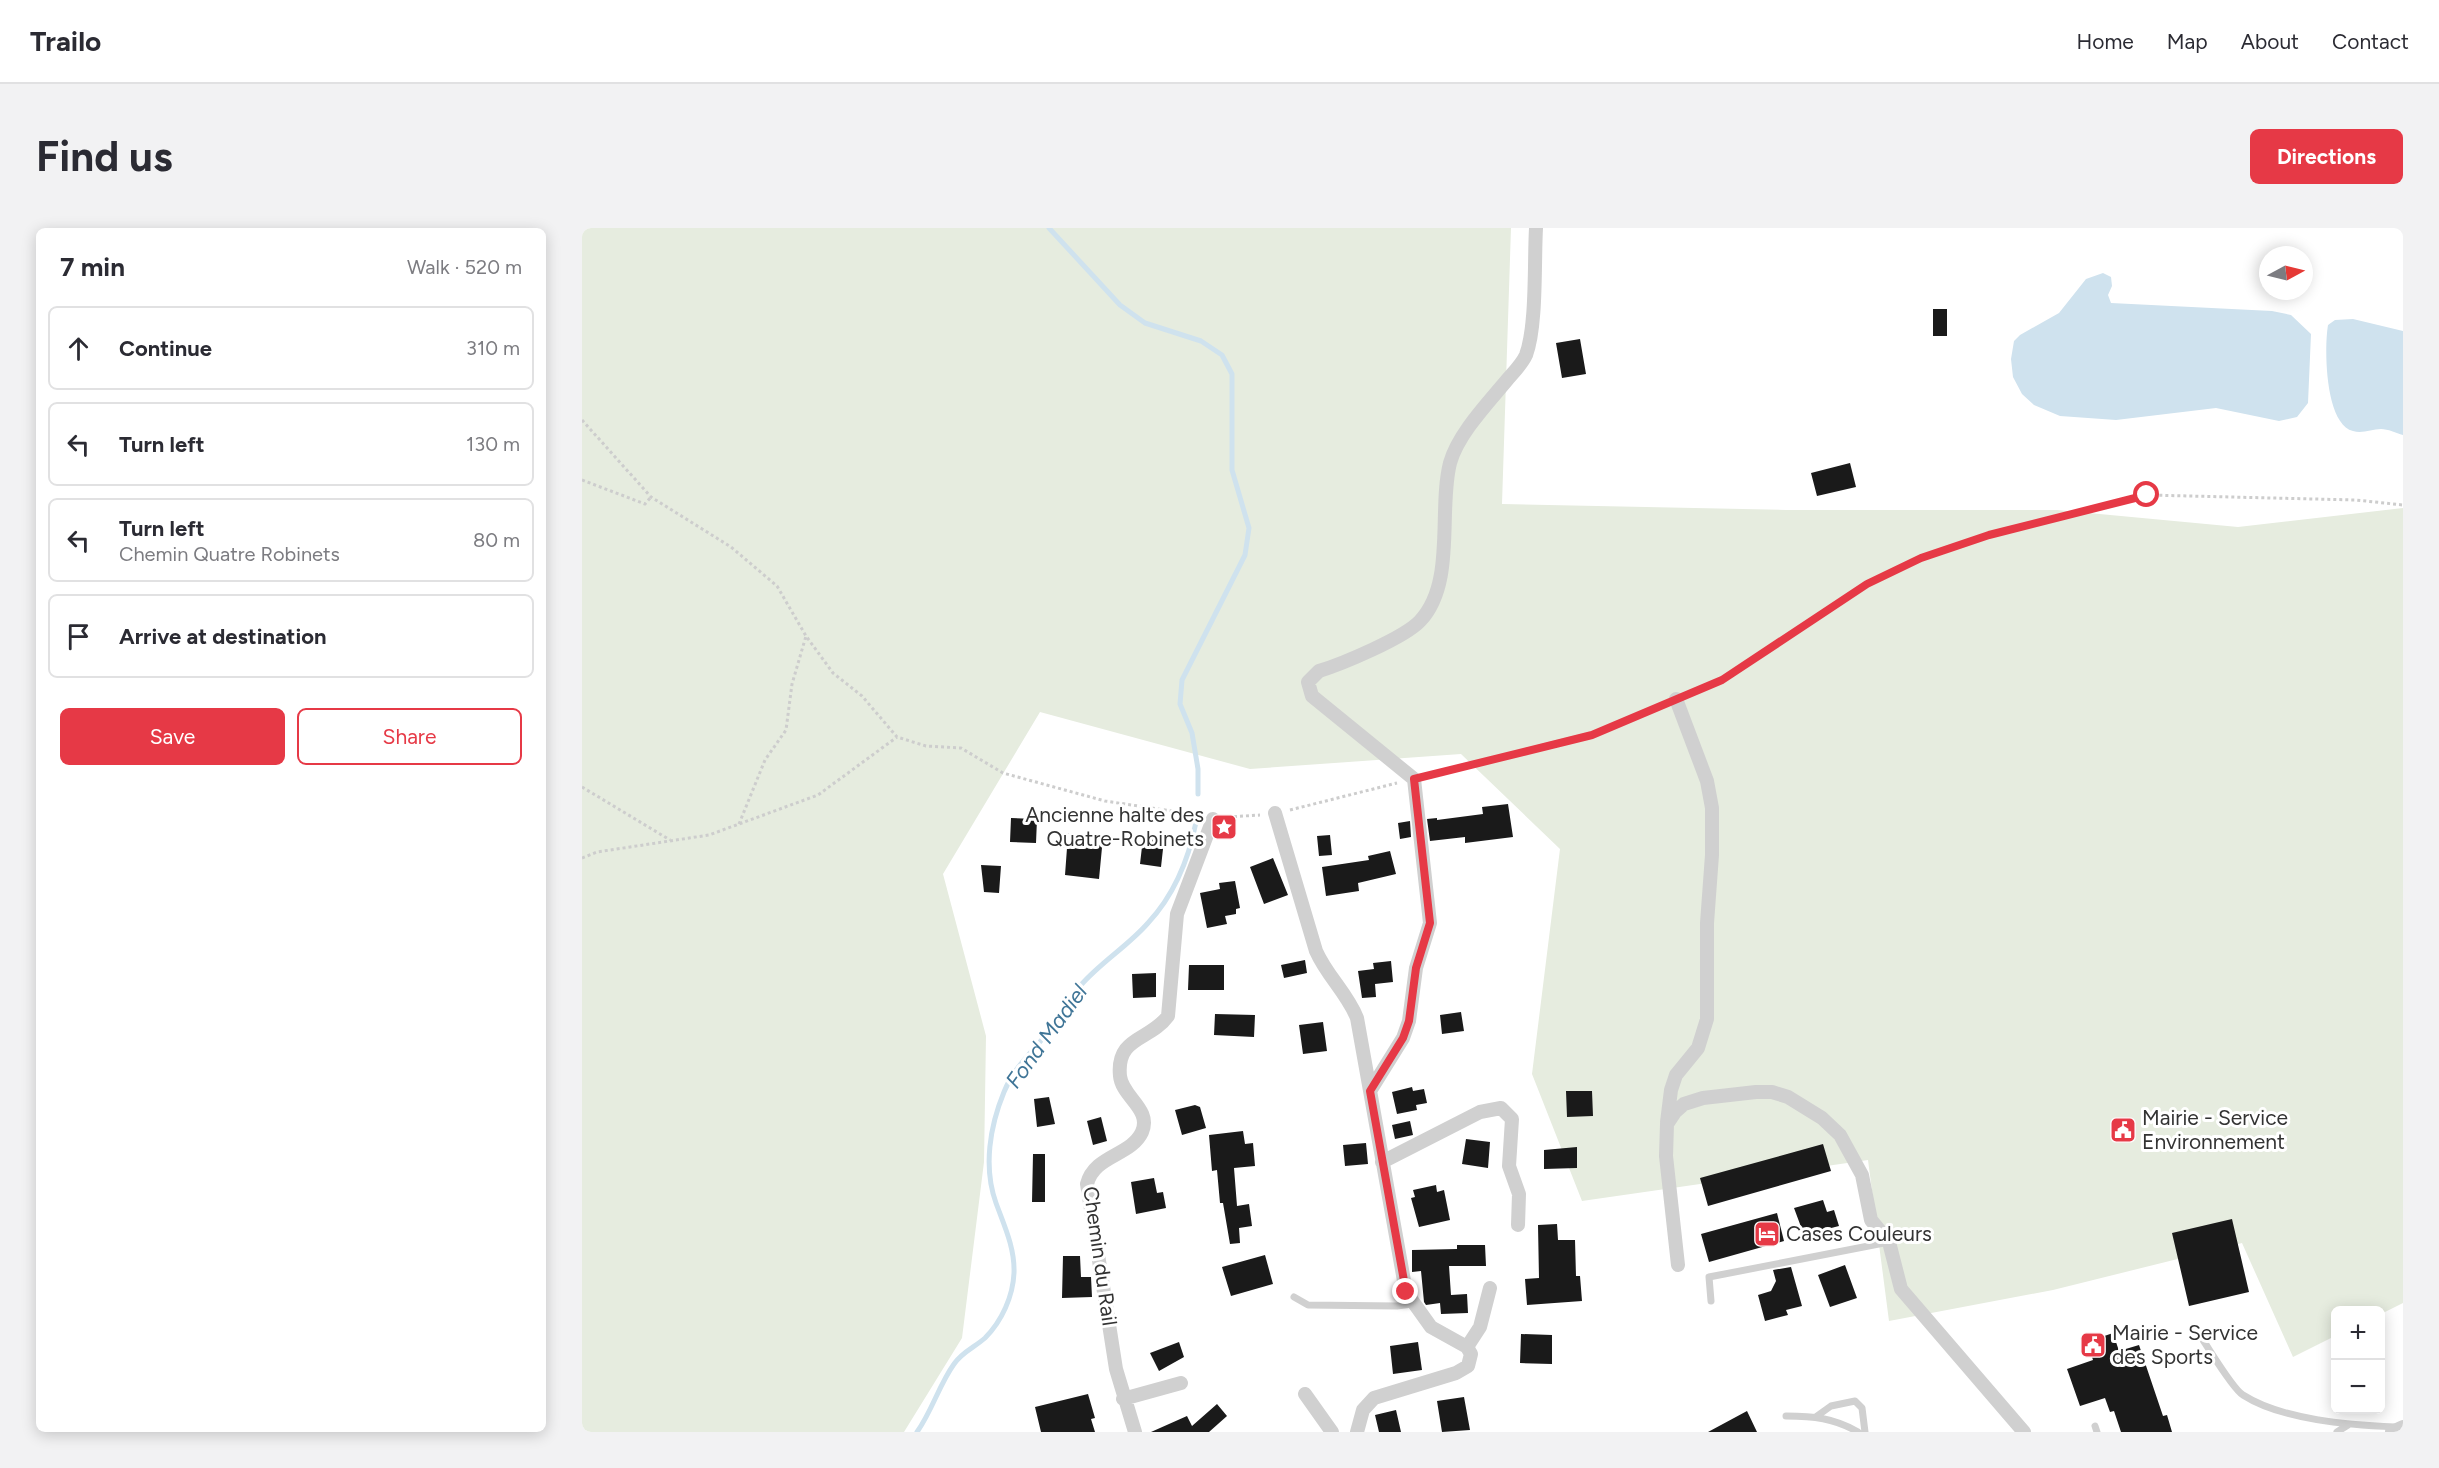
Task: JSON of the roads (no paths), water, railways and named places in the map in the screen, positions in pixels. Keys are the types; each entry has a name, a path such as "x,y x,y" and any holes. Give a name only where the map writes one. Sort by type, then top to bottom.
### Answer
{"street":[{"path":"1370,1091 1403,1038 1409,1021 1416,968 1430,923 1414,779 1312,696 1308,682 1318,671 1408,632 1421,621 1431,604 1440,580 1445,501 1451,461 1471,424 1525,356 1530,332 1536,228"},
{"path":"1677,699 1707,780 1712,808 1712,855 1707,923 1707,1019 1698,1048 1676,1075 1671,1090 1667,1124 1666,1156 1678,1265"},
{"path":"1275,813 1316,951 1325,970 1351,1002 1357,1018 1402,1279 1412,1304 1431,1327 1467,1347 1471,1358 1464,1369 1367,1402 1356,1432"},
{"name":"Chemin du Rail","path":"1135,1432 1123,1399 1087,1184 1093,1169 1136,1141 1144,1127 1142,1110 1123,1089 1119,1066 1130,1042 1153,1030 1168,1016 1177,914 1213,819"},
{"path":"1667,1124 1684,1104 1703,1098 1756,1092 1772,1092 1788,1097 1822,1118 1840,1136 1862,1175 1871,1220 1889,1242 1895,1273 1901,1289 1911,1304 2024,1432"},
{"path":"1382,1162 1480,1112 1501,1108 1512,1119 1509,1166 1519,1194 1518,1225"},
{"path":"1467,1347 1479,1327 1490,1288"},
{"path":"1123,1399 1181,1383"},
{"path":"1305,1394 1332,1432"},
{"path":"2392,1432 2403,1427"}],"lane":[{"path":"1711,1301 1709,1277 1889,1242"},
{"path":"1294,1297 1308,1305 1412,1304"},
{"path":"2203,1340 2242,1395 2286,1413 2348,1425 2403,1427"},
{"path":"1817,1416 1831,1406 1855,1401 1862,1408 1866,1432"},
{"path":"1786,1416 1817,1416 1834,1420 1858,1432"},
{"path":"2337,1432 2348,1425"}],"water":[{"path":"2103,273 2111,277 2112,286 2108,295 2111,303 2272,311 2291,315 2311,334 2308,403 2297,417 2279,421 2216,408 2116,420 2060,416 2034,405 2022,394 2013,377 2011,359 2014,341 2020,335 2059,313 2086,279"},
{"path":"2353,319 2403,331 2403,435 2384,429 2353,431 2344,425 2337,415 2332,401 2327,367 2328,325 2335,320"}],"waterway":[{"name":"Fond Madiel","path":"1049,228 1120,305 1145,323 1201,341 1222,355 1232,374 1232,470 1249,528 1245,555 1182,680 1180,704 1192,733 1198,769 1198,794"},
{"name":"Fond Madiel","path":"917,1432 954,1364 991,1331 1009,1299 1014,1273 1013,1255 992,1189 989,1161 995,1119 1008,1083 1050,1030 1081,985 1132,939 1157,912 1179,876 1196,822"}],"place":[{"name":"Ancienne halte des Quatre-Robinets","path":"1224,827"},
{"name":"Mairie - Service Environnement","path":"2123,1130"},
{"name":"Cases Couleurs","path":"1767,1234"},
{"name":"Mairie - Service des Sports","path":"2093,1345"}]}
